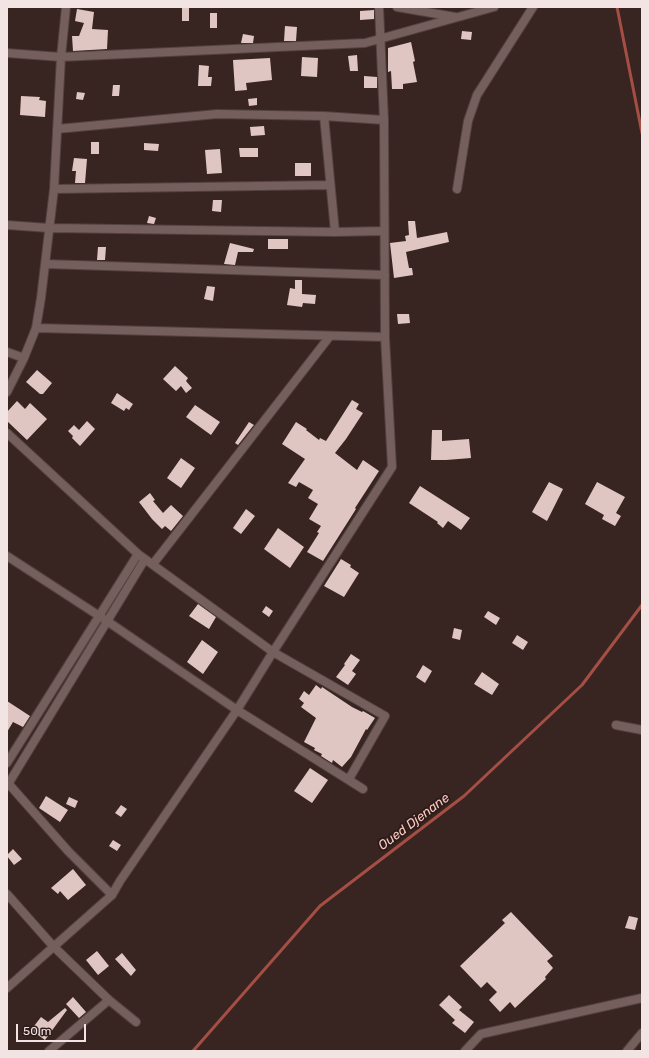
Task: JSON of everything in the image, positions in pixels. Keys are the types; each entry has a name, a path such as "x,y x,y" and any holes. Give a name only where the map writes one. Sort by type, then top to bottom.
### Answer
{"street":[{"path":"7,392 24,358 36,328 41,298 54,189 61,57 66,7"},
{"path":"7,988 112,895 120,881 237,710 392,467 385,337 384,120 379,7"},
{"path":"397,7 458,17"},
{"path":"7,53 61,57 365,43 494,7"},
{"path":"457,189 468,121 477,95 533,7"},
{"path":"57,129 217,114 324,116 384,120"},
{"path":"324,116 335,232"},
{"path":"54,189 330,185"},
{"path":"7,225 49,228 335,232 384,231"},
{"path":"45,264 385,275"},
{"path":"36,328 385,337"},
{"path":"152,564 330,336"},
{"path":"7,352 24,358"},
{"path":"7,433 138,554 273,652 385,716 349,779"},
{"path":"7,763 138,554"},
{"path":"7,556 107,621 237,710 363,789"},
{"path":"112,895 68,851 8,784 145,559"},
{"path":"616,725 642,730"},
{"path":"7,894 53,946 109,1000 136,1022"},
{"path":"465,1051 481,1034 642,998"},
{"path":"49,1051 109,1000"},
{"path":"627,1051 642,1033"}],"building":[{"path":"182,8 189,8 189,21 182,21"},
{"path":"77,9 94,12 92,29 108,30 107,49 73,51 72,36 79,36 84,23 75,21"},
{"path":"374,10 374,19 360,20 360,11"},
{"path":"210,13 217,13 217,28 210,28"},
{"path":"285,26 297,27 296,41 284,41"},
{"path":"462,31 472,32 471,40 461,39"},
{"path":"243,34 254,36 253,43 241,43"},
{"path":"411,42 417,82 403,84 403,89 392,89 391,71 388,72 388,48"},
{"path":"357,55 358,71 350,71 348,56"},
{"path":"302,57 318,58 317,77 301,76"},
{"path":"270,58 272,80 246,83 247,90 235,91 233,60"},
{"path":"199,65 209,66 208,77 212,77 211,86 198,86"},
{"path":"364,76 377,77 377,88 364,88"},
{"path":"113,85 120,85 119,96 112,96"},
{"path":"77,92 85,93 83,100 76,99"},
{"path":"21,96 40,97 39,100 46,101 45,117 20,115"},
{"path":"257,98 257,105 249,106 248,99"},
{"path":"264,126 265,135 251,136 250,127"},
{"path":"91,142 99,142 99,154 91,154"},
{"path":"144,143 159,144 158,151 144,150"},
{"path":"239,148 258,148 258,157 240,157"},
{"path":"220,149 222,173 207,174 205,150"},
{"path":"74,158 87,159 85,183 75,183 76,171 72,171"},
{"path":"295,163 311,163 311,176 295,176"},
{"path":"213,200 222,200 221,212 212,211"},
{"path":"149,216 156,218 154,224 147,223"},
{"path":"408,221 415,221 417,238 447,232 449,242 406,252 409,268 412,268 413,275 394,278 390,243 406,241 405,236 409,235"},
{"path":"268,239 288,239 288,249 268,249"},
{"path":"230,243 254,249 253,252 238,252 235,265 224,264"},
{"path":"98,247 106,247 105,260 97,260"},
{"path":"295,280 302,280 302,294 316,295 315,304 303,303 302,307 287,305 290,288 295,289"},
{"path":"207,286 215,287 213,301 204,299"},
{"path":"397,314 409,314 410,323 398,324"},
{"path":"175,366 188,378 186,381 192,388 186,393 181,386 176,391 163,379"},
{"path":"37,370 52,383 43,394 40,394 26,382"},
{"path":"117,393 133,404 129,410 126,408 124,411 111,403"},
{"path":"352,400 359,404 356,409 363,413 335,453 357,470 363,460 379,471 323,561 307,552 319,533 317,532 321,526 309,519 318,504 308,498 313,490 299,482 296,487 288,483 305,459 282,444 296,422 307,429 306,430 319,440 320,438 326,441"},
{"path":"17,401 25,409 30,403 47,419 27,440 7,421 7,412"},
{"path":"195,405 220,422 211,435 186,417"},
{"path":"87,421 95,429 80,446 72,438 73,436 68,431 74,425 79,430"},
{"path":"249,422 254,425 238,445 235,443"},
{"path":"432,430 442,430 442,441 469,439 471,458 431,460"},
{"path":"181,458 195,468 181,488 167,478"},
{"path":"549,482 563,489 547,521 532,512"},
{"path":"597,482 625,497 616,513 621,516 615,526 602,519 604,515 585,504"},
{"path":"420,486 470,518 461,530 448,521 443,528 437,523 438,522 409,503"},
{"path":"150,493 155,500 153,501 163,513 171,505 183,516 171,531 165,526 162,529 139,502"},
{"path":"246,509 255,516 241,534 233,528"},
{"path":"278,528 304,547 290,568 264,549"},
{"path":"341,559 351,565 350,567 359,573 344,597 324,586"},
{"path":"198,604 216,617 209,629 189,616"},
{"path":"266,606 273,611 269,617 262,612"},
{"path":"488,611 500,618 496,625 484,617"},
{"path":"454,628 462,630 460,640 452,638"},
{"path":"517,635 528,642 523,650 512,643"},
{"path":"202,640 218,652 203,674 187,662"},
{"path":"351,654 360,660 352,671 356,674 348,685 336,677"},
{"path":"423,665 432,671 425,683 416,677"},
{"path":"482,672 499,684 492,695 474,684"},
{"path":"316,685 321,689 322,687 352,707 375,718 367,730 366,729 351,757 342,767 333,760 332,763 321,756 322,754 314,750 315,748 304,742 316,718 301,707 304,703 299,699 304,691 309,695"},
{"path":"7,701 30,716 23,727 13,722 7,732"},
{"path":"310,768 328,780 312,803 294,791"},
{"path":"46,796 68,810 60,822 39,808"},
{"path":"69,797 78,801 75,808 66,804"},
{"path":"121,805 127,809 121,817 115,813"},
{"path":"113,840 121,845 117,851 109,846"},
{"path":"13,849 22,859 14,865 7,856"},
{"path":"73,869 86,885 68,900 60,891 58,894 51,888"},
{"path":"511,912 553,956 547,961 553,968 545,977 546,979 515,1008 510,1002 500,1012 489,1000 497,992 487,982 481,988 460,966 505,923 502,920"},
{"path":"629,916 638,918 635,930 625,928"},
{"path":"97,951 109,966 98,975 86,960"},
{"path":"122,953 136,970 131,976 115,959"},
{"path":"449,995 462,1007 459,1010 474,1022 465,1033 452,1023 455,1020 439,1005"},
{"path":"73,997 86,1012 79,1018 66,1004"},
{"path":"65,1008 67,1010 45,1040 31,1030 41,1017 48,1022"}],"waterway":[{"name":"Oued Djenane","path":"617,7 642,133"},
{"name":"Oued Djenane","path":"193,1051 320,906 464,796 582,685 642,605"}]}
